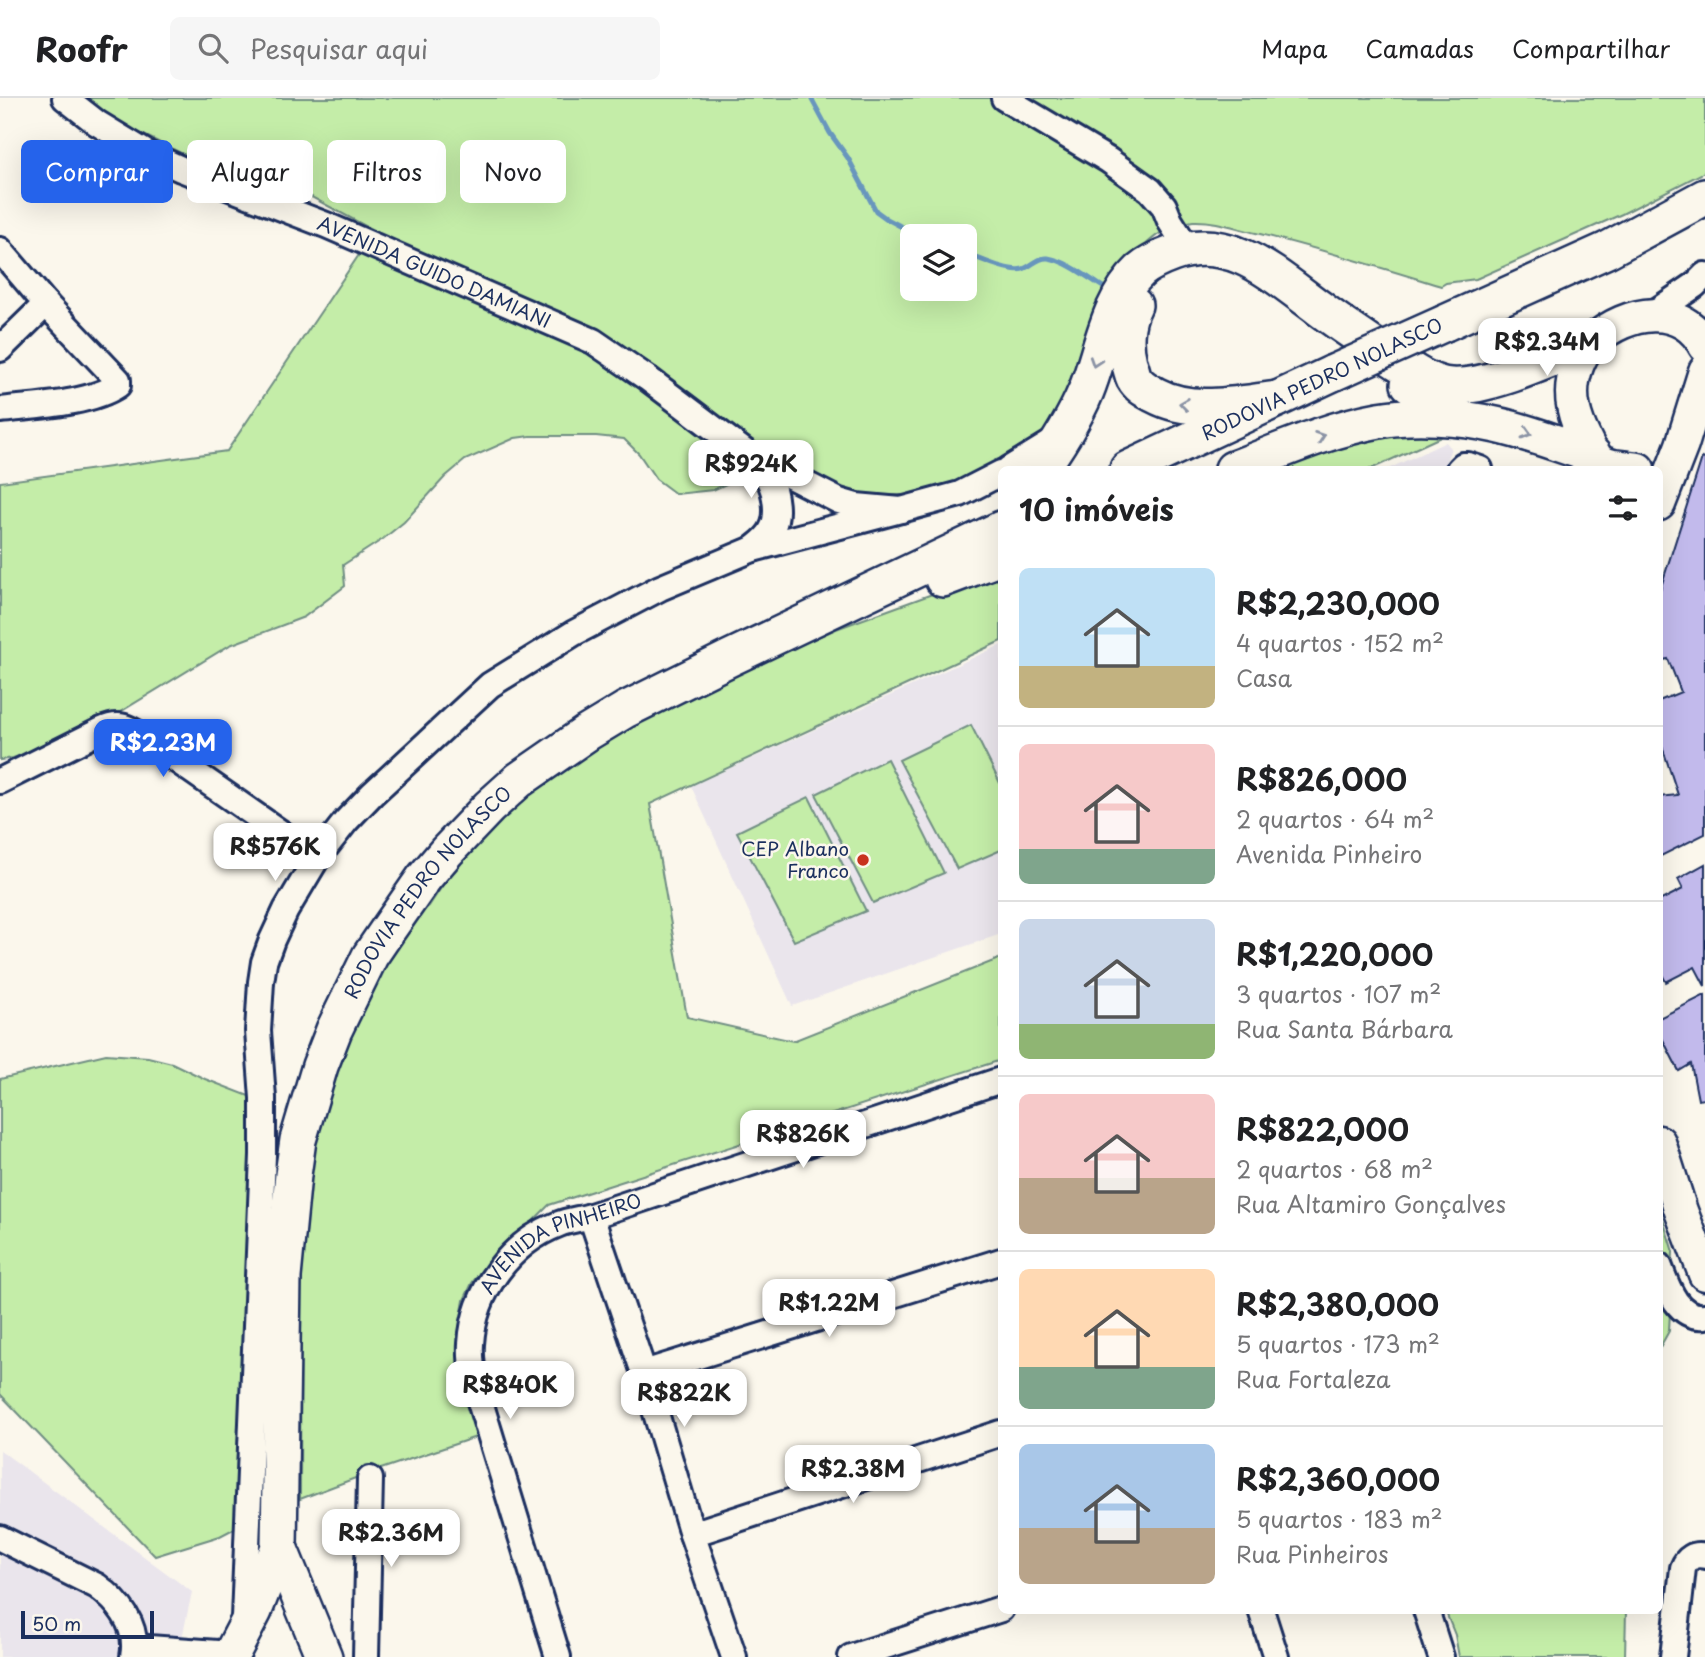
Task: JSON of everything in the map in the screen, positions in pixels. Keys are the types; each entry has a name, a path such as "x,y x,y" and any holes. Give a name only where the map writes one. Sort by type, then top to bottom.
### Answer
{"highway":[{"name":"RODOVIA PEDRO NOLASCO","path":"1134,466 1607,250 1705,197"},
{"path":"1042,466 1086,392 1113,312 1126,286 1152,262 1187,248 1222,249 1257,262 1349,330 1422,377 1449,386 1487,382 1606,333"},
{"path":"1277,399 1217,407 1189,406 1167,401 1142,388 1133,377 1126,349 1126,331 1131,310 1142,289 1160,273 1180,263 1202,261 1223,265 1249,275 1460,418"},
{"path":"1241,466 1353,426 1393,419 1460,418 1530,433 1596,462"},
{"path":"907,573 998,507"},
{"name":"RODOVIA PEDRO NOLASCO","path":"235,1647 264,1588 279,1548 283,1277 298,1140 320,1066 334,1030 370,956 424,878 489,807 519,780 587,733 625,710 730,658 998,530"},
{"path":"730,658 998,558"},
{"name":"RODOVIA PEDRO NOLASCO","path":"279,1548 318,1643"},
{"path":"235,1647 268,1616 276,1615 285,1615 318,1643"}],"main road":[{"path":"1596,462 1575,414 1572,393 1576,368 1585,350 1606,333 1644,315 1673,317 1699,335 1705,346"},
{"path":"1663,495 1705,371"},
{"path":"1662,466 1682,445"},
{"path":"1663,1155 1705,1274"}],"street":[{"name":"AVENIDA GUIDO DAMIANI","path":"65,98 97,123 159,159 326,225 593,341 648,378 749,455 839,501 856,506 901,510 960,494 998,475"},
{"path":"1004,98 1108,160 1150,190 1164,205 1170,221 1187,248"},
{"path":"0,250 46,304 118,380 118,386 106,393 0,410"},
{"path":"1651,315 1696,285 1705,275"},
{"path":"0,349 46,304"},
{"path":"1014,466 1060,437"},
{"name":"AVENIDA GUIDO DAMIANI","path":"749,455 769,480 776,513 772,528 764,540 752,549"},
{"path":"0,1538 97,1586 111,1596 131,1625 134,1652 235,1647 263,1155 263,1098 258,1031 261,982 264,962 286,910 317,858 346,821 490,685 574,633 648,594 752,549 901,510"},
{"path":"0,781 102,730 121,726 149,741 317,858"},
{"name":"AVENIDA PINHEIRO","path":"558,1657 474,1382 471,1346 477,1312 496,1274 522,1245 560,1224 998,1081"},
{"path":"591,1216 734,1657"},
{"path":"644,1373 998,1262"},
{"path":"1663,1275 1677,1303 1692,1316 1705,1316"},
{"path":"692,1534 998,1434"},
{"path":"366,1657 370,1479"},
{"path":"1672,1657 1683,1568 1687,1559 1692,1556 1705,1556"},
{"path":"851,1657 998,1610"},
{"path":"1262,1614 1276,1657"},
{"path":"1427,1614 1441,1657"}],"shaded area":[{"path":"1446,442 1451,448 1444,466 1394,466"},
{"name":"CEP Albano Franco","path":"998,646 998,935 792,1006 691,786"},
{"path":"0,1450 192,1592 178,1657 0,1657"}],"green space":[{"path":"84,98 1705,98 1705,172 1622,214 1476,279 1441,286 1325,251 1209,222 1193,221 1168,229 1147,243 1135,256 1057,418 1012,458 939,492 871,495 840,488 797,466 787,451 752,472 713,490 676,494 656,479 639,454 624,439 596,436 515,438 465,460 445,477 404,522 343,565 345,586 304,617 230,645 84,734 0,760 0,482 227,451 375,231 313,198 313,140 187,140 187,156 173,149 173,140 154,140 117,122"},
{"path":"1387,432 1445,435 1378,466 1283,466"},
{"path":"998,570 998,642 650,804 687,1017 793,1041 998,959 998,1061 549,1205 483,1268 464,1300 458,1335 459,1369 482,1435 300,1499 301,1233 308,1165 331,1049 408,922 429,906 464,853 528,790 594,742 762,661 836,629"},
{"path":"971,725 998,779 998,851 957,869 899,760"},
{"path":"887,759 944,873 873,903 816,794"},
{"path":"809,797 866,911 794,941 737,832"},
{"path":"106,1054 148,1057 172,1063 262,1101 260,1108 277,1137 266,1216 241,1525 220,1536 155,1556 0,1394 0,1079"},
{"path":"1663,1220 1673,1252 1669,1331 1663,1342"},
{"path":"1447,1614 1626,1614 1625,1657 1459,1657 1455,1635"}],"building":[{"path":"1702,458 1705,459 1705,834 1663,855 1663,797 1678,795 1663,749 1663,699 1681,692 1668,659 1663,660 1663,580"},
{"path":"1705,864 1705,986 1695,967 1666,982 1663,976 1663,899 1683,889 1678,879"},
{"path":"1705,995 1705,1099 1698,1100 1691,1064 1679,1071 1663,1040 1663,1016"}],"waterway":[{"path":"811,98 830,133 848,158 876,211 900,226"},
{"path":"977,258 1017,270 1048,258 1062,262 1103,287"}],"place":[{"name":"CEP Albano Franco","path":"863,860"}]}
